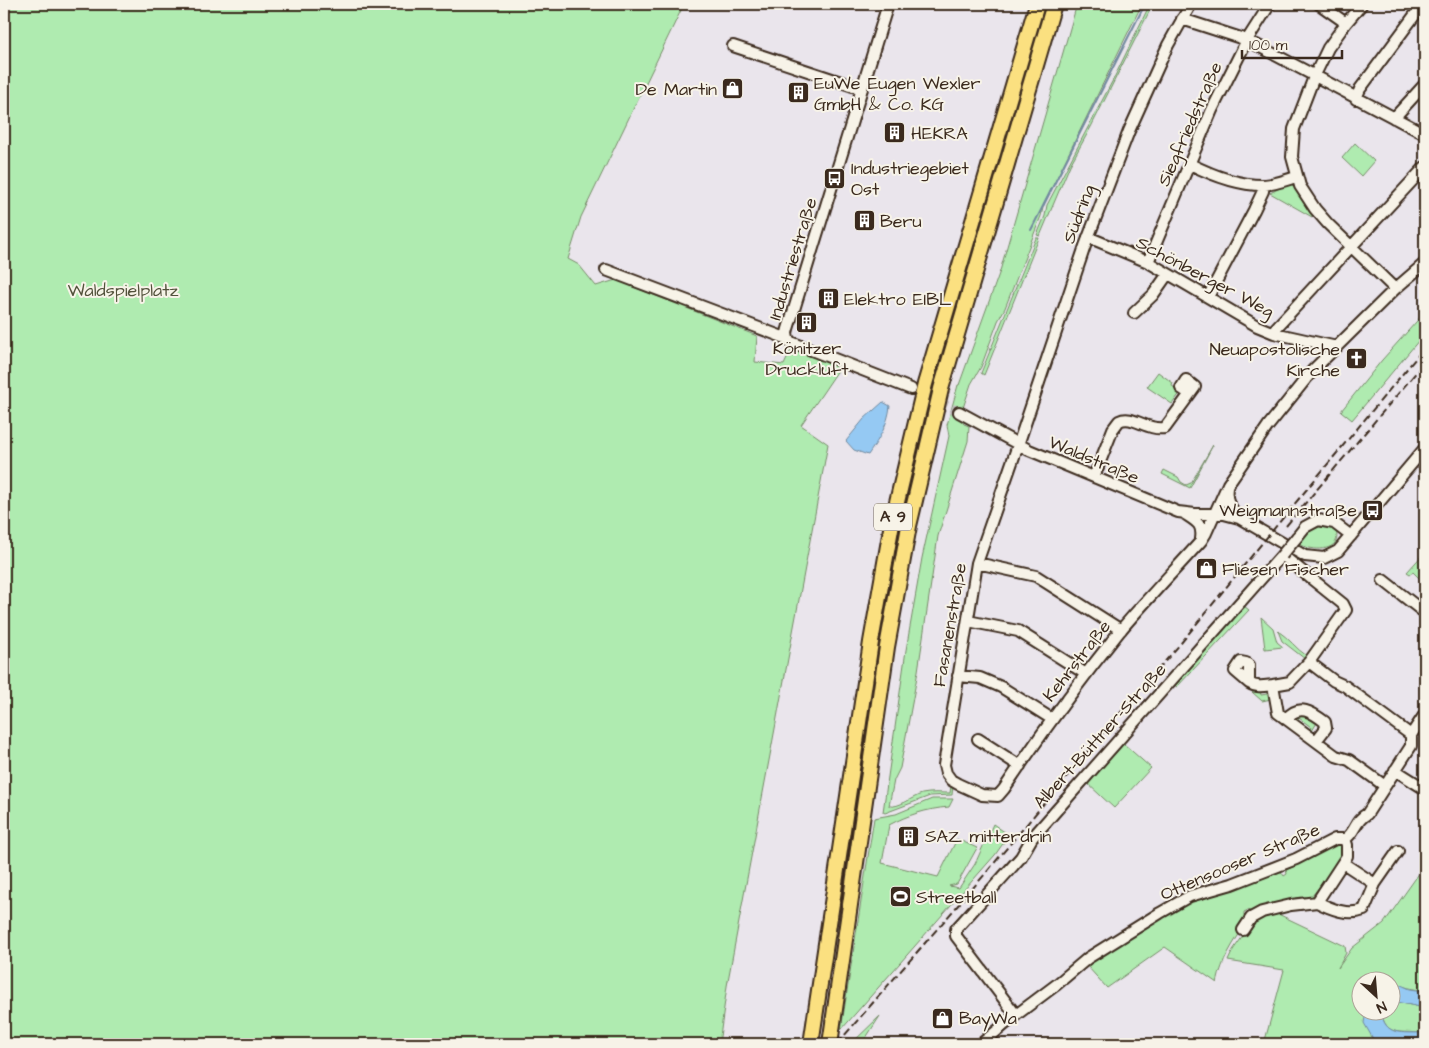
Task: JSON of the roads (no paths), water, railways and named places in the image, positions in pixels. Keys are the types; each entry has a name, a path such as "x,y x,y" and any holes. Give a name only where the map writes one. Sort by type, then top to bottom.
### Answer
{"highway":[{"name":"A 9","path":"812,1044 871,642 892,523 925,384 1036,4"},
{"name":"A 9","path":"830,1044 887,647 909,526 941,389 1054,4"}],"street":[{"name":"Industriestraße","path":"788,339 788,328 888,4"},
{"name":"Südring","path":"1018,445 1051,342 1128,131 1182,18 1191,4"},
{"name":"Siegfriedstraße","path":"1148,262 1212,110 1247,40 1270,4"},
{"path":"1319,4 1346,23"},
{"path":"1362,4 1328,48 1314,77 1294,129 1292,157 1300,186 1315,208 1328,224 1395,289"},
{"path":"1356,99 1360,89 1423,4"},
{"path":"1182,18 1247,40 1425,134"},
{"path":"732,46 862,89"},
{"path":"1394,118 1425,84"},
{"path":"1190,164 1221,178 1264,186 1296,177"},
{"path":"1274,333 1274,330 1425,167"},
{"path":"1208,297 1254,210 1264,186"},
{"name":"Schönberger Weg","path":"1088,237 1148,262 1257,326 1274,333 1337,347"},
{"name":"Kehrstraße","path":"982,795 998,796 1052,719 1121,630 1201,541 1218,515 1228,484 1268,426 1313,370 1395,289 1425,263"},
{"name":"Industriestraße","path":"606,270 788,339"},
{"path":"1134,313 1153,295 1168,275"},
{"path":"788,339 791,342 911,389"},
{"path":"1094,477 1118,421 1129,419 1156,430 1165,428 1190,394"},
{"name":"Waldstraße","path":"959,412 1018,445 1153,502 1185,514 1218,515"},
{"name":"Fasanenstraße","path":"982,795 950,780 944,765 977,563 1018,445"},
{"path":"1228,484 1227,500 1231,509 1239,518 1305,556 1324,558 1338,551 1425,450"},
{"path":"1185,514 1200,524 1202,530 1201,541"},
{"path":"1218,515 1239,518"},
{"name":"Albert-Büttner-Straße","path":"1016,1015 956,936 956,929 1021,857 1032,838 1305,527 1318,520 1334,523 1351,536"},
{"path":"1249,683 1257,687 1290,682 1309,662 1346,610 1343,604 1282,555"},
{"path":"977,563 1036,576 1121,630"},
{"path":"1383,580 1425,613"},
{"path":"968,621 1018,632 1086,674"},
{"path":"1309,662 1411,735"},
{"path":"958,676 980,678 1001,687 1052,719"},
{"path":"1273,685 1278,713 1336,756 1349,760 1385,786"},
{"path":"1286,719 1290,713 1303,710 1311,711 1325,722 1326,728 1316,741"},
{"path":"1317,902 1347,856 1345,839 1349,836 1360,818 1367,814 1396,770 1411,746 1411,735 1425,714"},
{"path":"978,739 1020,766"},
{"path":"1396,770 1425,789"},
{"name":"Ottensooser Straße","path":"981,1044 1088,958 1126,933 1190,896 1232,884 1296,859 1335,840 1345,839"},
{"path":"1243,930 1252,918 1262,912 1292,905 1317,902 1332,909 1358,912 1364,910 1375,884 1398,851"},
{"path":"1343,863 1375,884"}],"water":[{"path":"883,402 890,406 889,413 876,443 868,455 854,450 846,441 864,419"},
{"path":"1402,985 1410,989 1425,991 1425,1008 1402,1003"},
{"path":"1364,1020 1384,1020 1390,1029 1395,1031 1424,1033 1425,1044 1376,1044 1364,1023"}],"waterway":[{"path":"1031,230 1145,4"}],"tunnel":[{"path":"911,389 959,412"}],"railway":[{"path":"837,1044 986,873 1181,643 1425,347"},
{"path":"1286,526 1425,362"}],"place":[{"name":"De Martin","path":"733,89"},
{"name":"EuWe Eugen Wexler GmbH & Co. KG","path":"798,93"},
{"name":"HEKRA","path":"895,133"},
{"name":"Industriegebiet Ost","path":"835,178"},
{"name":"Beru","path":"864,221"},
{"name":"Elektro EIBL","path":"828,299"},
{"name":"Könitzer Druckluft","path":"807,323"},
{"name":"Neuapostolische Kirche","path":"1356,359"},
{"name":"Weigmannstraße","path":"1373,510"},
{"name":"Fliesen Fischer","path":"1206,569"},
{"name":"SAZ mitterdrin","path":"909,836"},
{"name":"Streetball","path":"900,897"},
{"name":"BayWa","path":"943,1018"}],"park label":[{"name":"Waldspielplatz","path":"123,290"}]}
